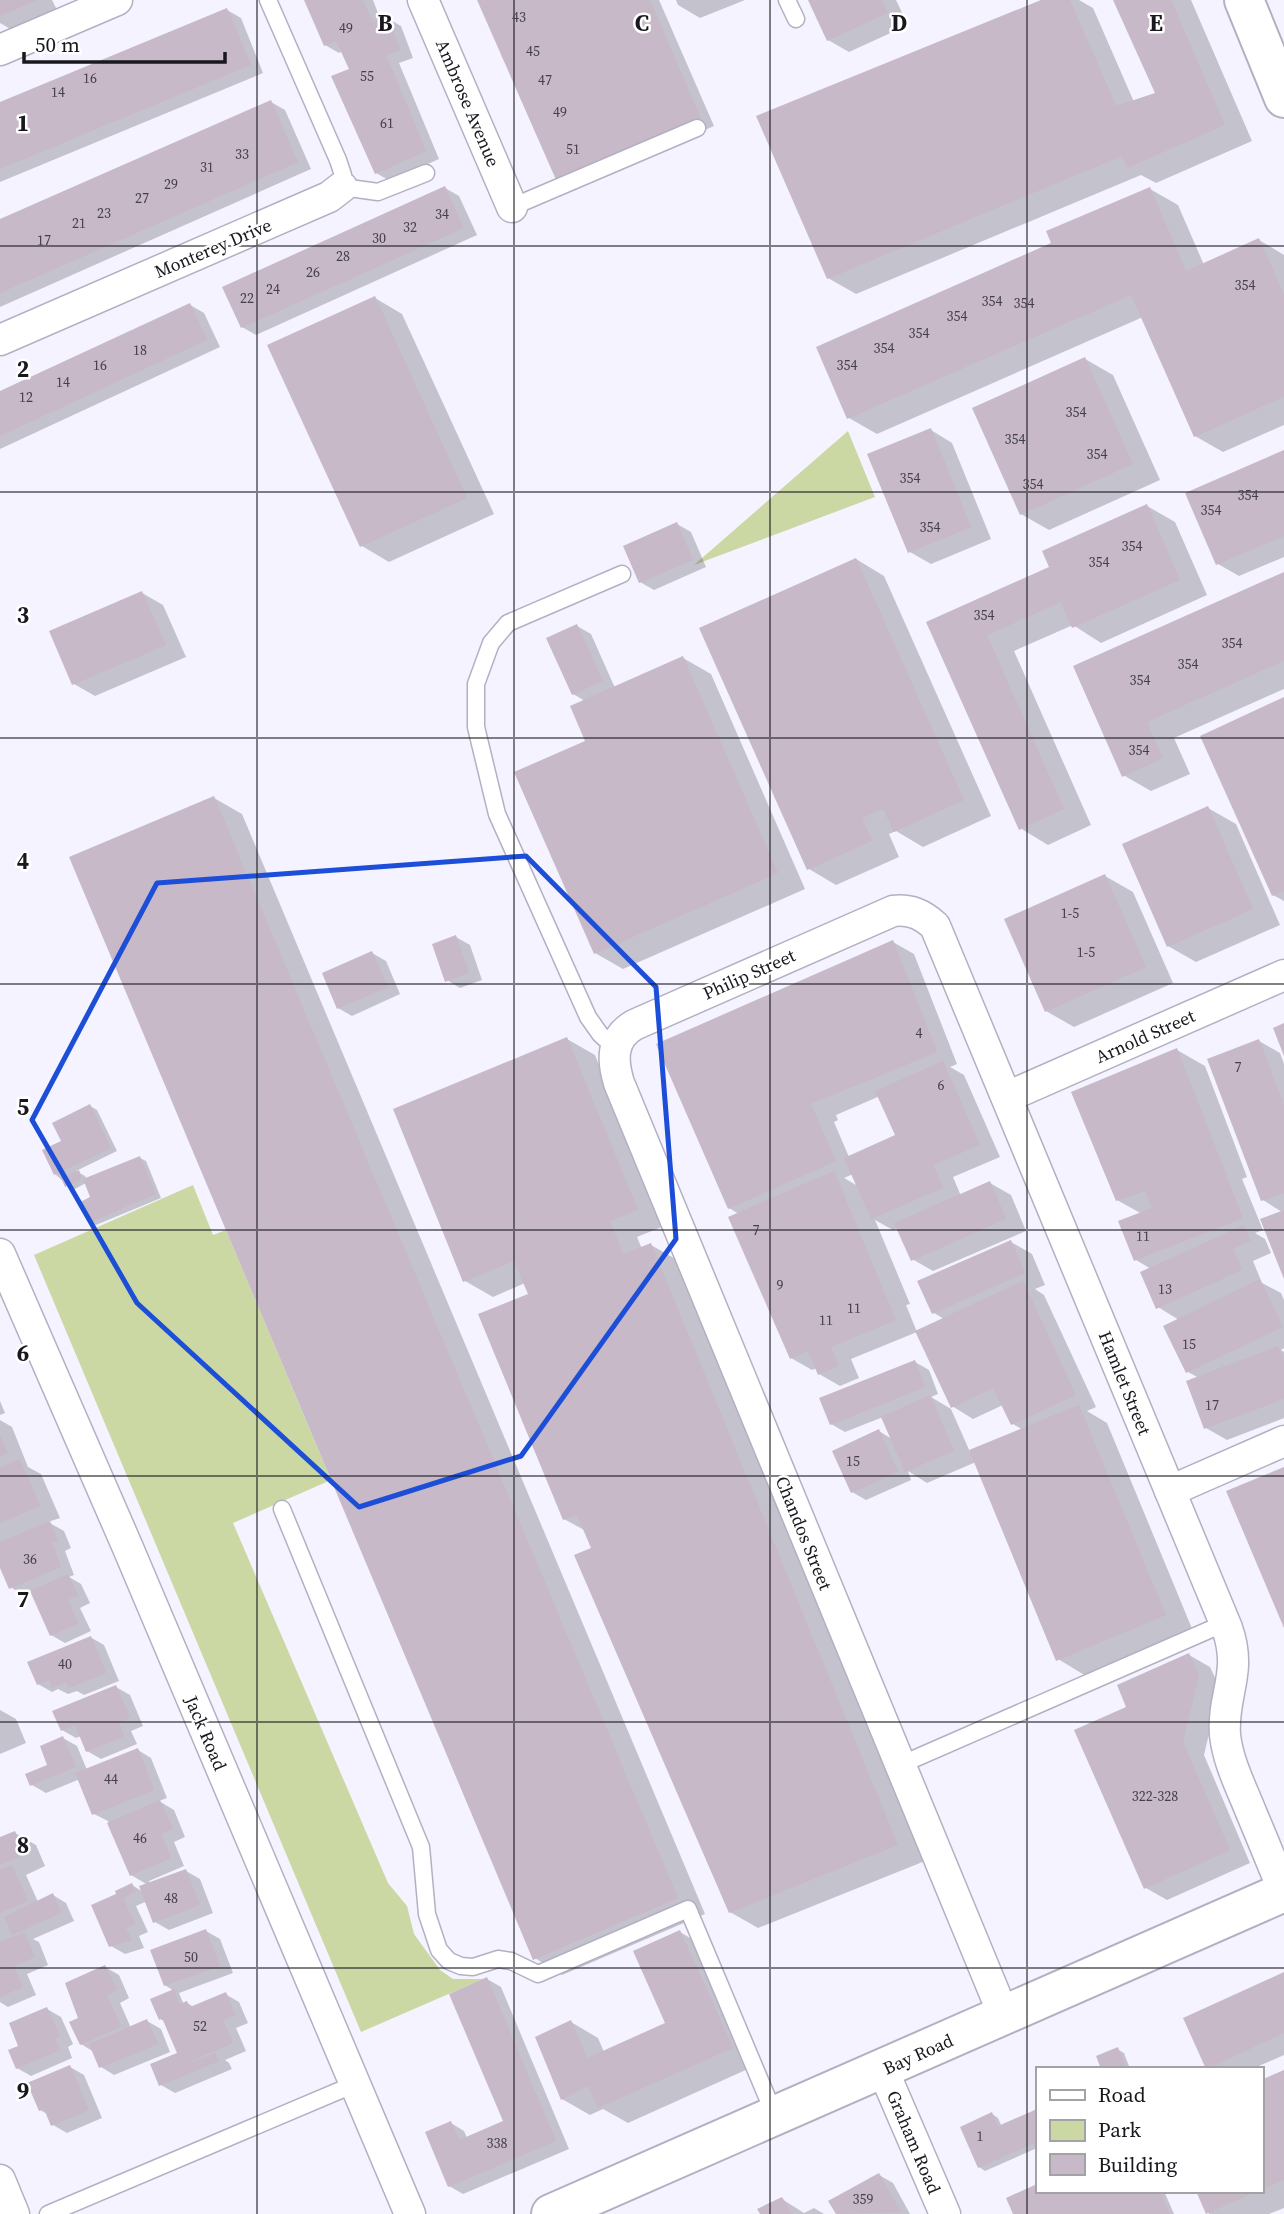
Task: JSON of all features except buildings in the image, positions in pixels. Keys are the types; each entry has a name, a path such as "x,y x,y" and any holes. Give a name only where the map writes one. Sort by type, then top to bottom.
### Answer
{"main road":[{"path":"1244,0 1284,98"},
{"name":"Bay Road","path":"551,2214 1284,1892"}],"street":[{"path":"0,50 117,0"},
{"name":"Ambrose Avenue","path":"423,0 512,206"},
{"name":"Monterey Drive","path":"0,340 329,197 341,187"},
{"name":"Philip Street","path":"615,1048 619,1039 634,1025 893,911"},
{"name":"Hamlet Street","path":"893,911 919,914 935,926 1225,1623 1232,1642 1234,1669 1226,1712 1227,1748 1284,1892"},
{"name":"Arnold Street","path":"1007,1097 1284,975"},
{"name":"Chandos Street","path":"615,1048 613,1057 619,1083 1003,2016"},
{"name":"Jack Road","path":"0,1254 128,1548 410,2214"},
{"path":"1170,1491 1284,1441"},
{"name":"Graham Road","path":"883,2070 945,2214"},
{"path":"0,2180 15,2214"}],"lane":[{"path":"268,0 338,160 342,175 341,187 379,192 426,173"},
{"path":"787,0 796,19"},
{"path":"512,206 697,128"},
{"path":"615,1048 600,1034 588,1017 497,814 476,727 474,706 476,684 491,643 509,623 622,573"},
{"path":"282,1509 421,1847 427,1914 439,1950 449,1961 461,1966 474,1967 498,1959 511,1961 538,1974 688,1909 775,2116"},
{"path":"900,1765 1225,1623"},
{"path":"48,2214 355,2084"}],"highlighted area":[{"path":"526,856 656,987 676,1239 521,1456 359,1507 137,1303 32,1120 157,883"}],"green space":[{"path":"848,431 875,497 694,565"},
{"path":"193,1185 213,1235 226,1230 331,1480 233,1523 388,1883 407,1906 414,1934 440,1970 453,1979 483,1979 361,2032 34,1255"}]}
